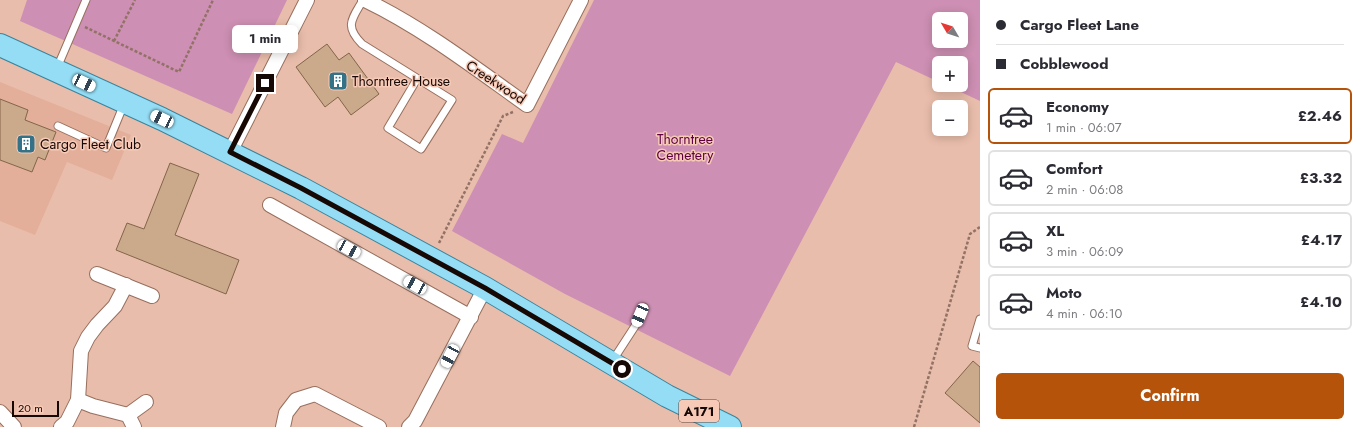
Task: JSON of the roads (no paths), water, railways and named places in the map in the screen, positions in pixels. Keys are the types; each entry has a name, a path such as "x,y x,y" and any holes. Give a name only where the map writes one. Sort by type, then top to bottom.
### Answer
{"main road":[{"name":"A171","path":"0,45 125,102 301,188 485,288 667,396 730,427"}],"street":[{"path":"230,152 307,0"},
{"name":"Creekwood","path":"364,0 388,11 427,35 527,106 581,0"},
{"path":"270,205 471,317"},
{"path":"97,274 152,296"},
{"path":"61,427 67,422 78,400 81,351 88,337 97,325 116,306 126,285"},
{"path":"409,427 416,422 485,288"},
{"path":"283,427 286,413 296,400 316,394 379,427"},
{"path":"78,400 131,421 146,402"},
{"path":"0,412 14,427"}],"lane":[{"path":"56,70 86,0"},
{"path":"364,0 352,18 350,28 354,36 362,44 452,100 422,149 388,128 417,79"},
{"path":"58,126 106,148 125,102"},
{"path":"611,362 637,323 644,307"},
{"path":"980,319 972,346 980,348"}],"place":[{"name":"Thorntree House","path":"338,81"},
{"name":"Cargo Fleet Club","path":"26,144"}],"park label":[{"name":"Thorntree Cemetery","path":"685,148"}]}
